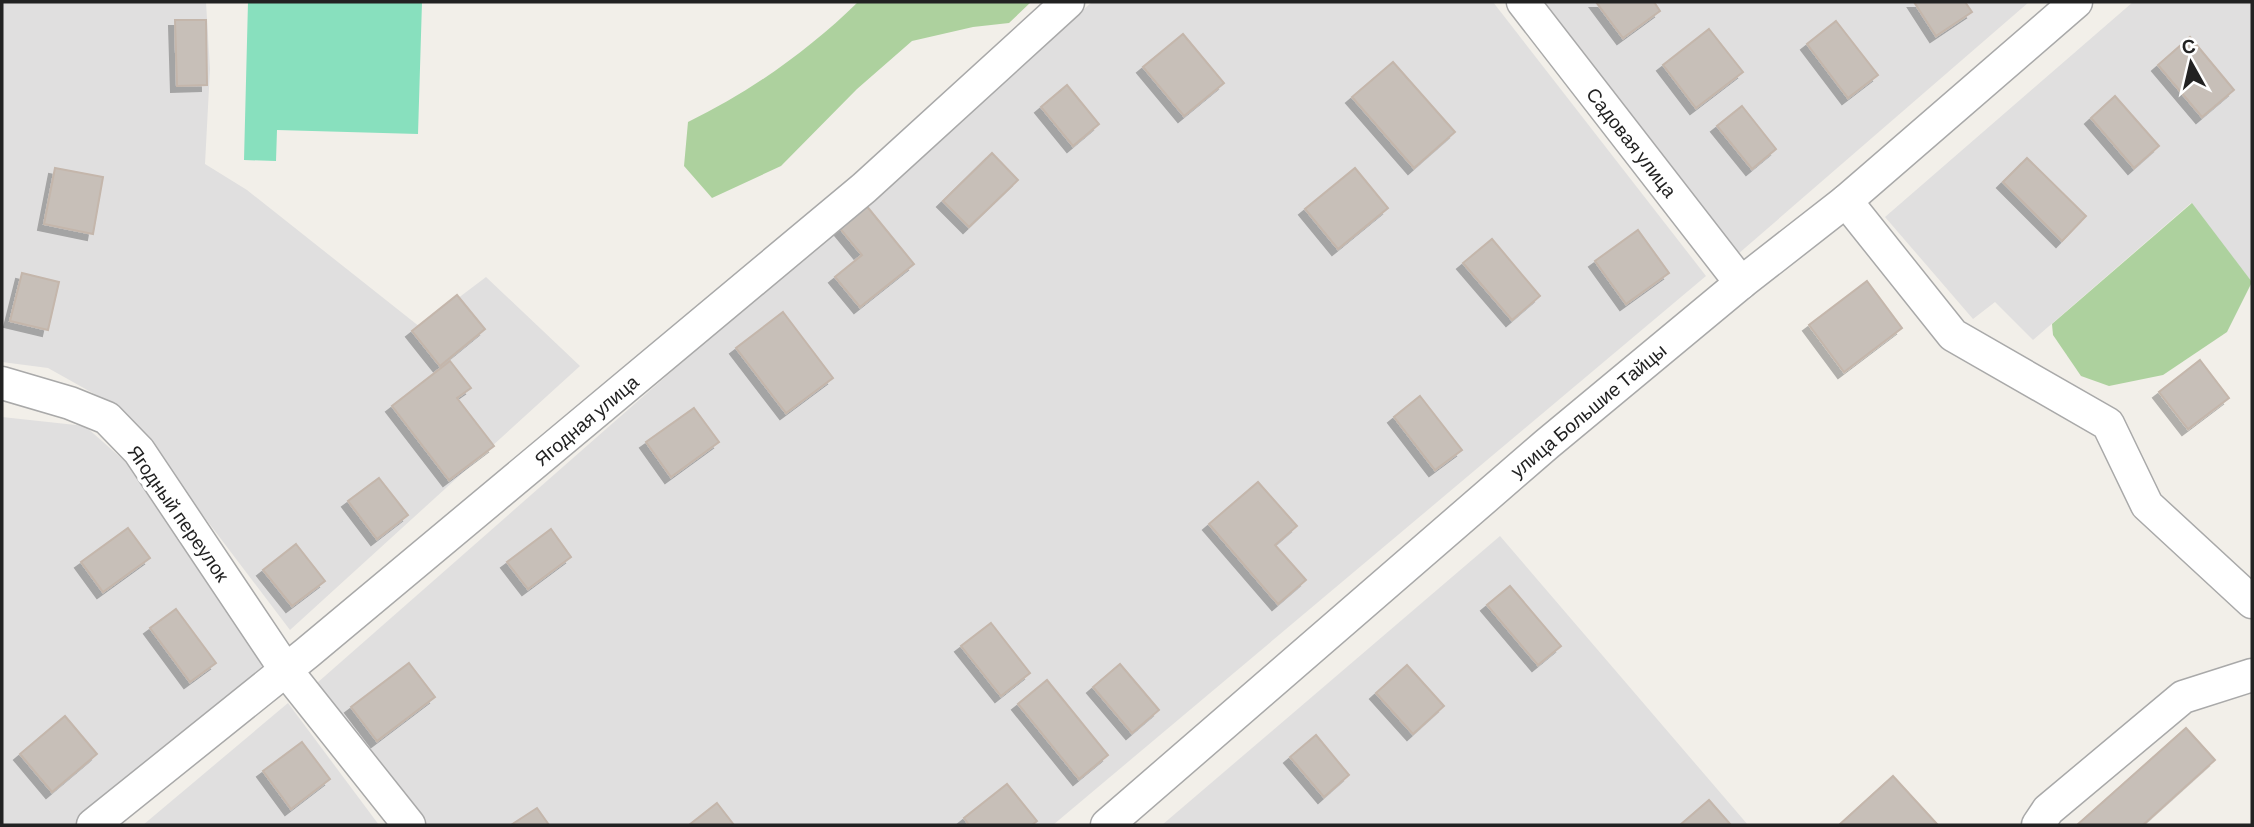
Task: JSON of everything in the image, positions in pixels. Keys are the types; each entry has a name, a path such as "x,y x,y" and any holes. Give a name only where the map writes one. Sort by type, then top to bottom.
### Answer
{"street":[{"name":"Ягодная улица","path":"93,825 285,669 863,188 1068,2"},
{"name":"Садовая улица","path":"1523,2 1741,283"},
{"name":"улица Большие Тайцы","path":"1108,825 1547,444 1741,283 1846,201 2076,2"},
{"path":"1846,201 1953,335 2108,424 2147,505 2252,602"},
{"name":"Ягодный переулок","path":"2,383 70,403 107,418 139,451 285,669 409,825"},
{"path":"2038,825 2048,810 2183,697 2252,675"}],"shaded area":[{"path":"2,2 206,2 210,69 205,164 247,190 420,327 486,277 580,366 290,630 123,410 48,368 2,362"},
{"path":"1092,2 1493,2 1706,276 1053,825 427,825 317,683"},
{"path":"1530,2 2029,2 1738,254"},
{"path":"2133,2 2252,2 2252,282 2191,203 2033,340 1995,302 1973,319 1885,217"},
{"path":"2,417 85,426 138,473 268,669 76,825 2,825"},
{"path":"1500,536 1748,825 1162,825"},
{"path":"288,703 379,825 143,825"}],"green space":[{"path":"248,2 422,2 418,134 277,130 276,161 244,160"},
{"path":"858,2 1031,2 1009,23 973,27 912,41 857,89 781,166 712,198 684,166 688,122 778,69"},
{"path":"2192,203 2252,282 2227,332 2163,375 2109,386 2081,376 2053,335 2052,324"}],"building":[{"path":"1596,2 1654,2 1660,11 1623,38"},
{"path":"1914,2 1965,2 1972,12 1936,36"},
{"path":"175,20 206,20 207,85 177,86"},
{"path":"1836,21 1878,75 1848,98 1807,44"},
{"path":"1709,29 1743,72 1696,108 1663,65"},
{"path":"1183,34 1224,83 1184,116 1143,67"},
{"path":"2190,37 2234,90 2202,117 2158,65"},
{"path":"1393,62 1455,132 1414,168 1352,97"},
{"path":"1067,85 1099,124 1073,146 1041,107"},
{"path":"2115,96 2159,146 2134,168 2091,118"},
{"path":"1742,106 1776,149 1752,169 1717,126"},
{"path":"992,153 1018,180 969,227 943,201"},
{"path":"2027,158 2086,216 2062,241 2003,182"},
{"path":"55,168 103,177 93,234 44,224"},
{"path":"1355,168 1388,208 1338,249 1305,209"},
{"path":"865,204 914,264 860,307 835,277 862,255 838,226"},
{"path":"1638,230 1669,273 1626,304 1595,261"},
{"path":"1492,239 1540,296 1512,320 1463,263"},
{"path":"22,273 59,282 48,330 10,321"},
{"path":"1867,281 1902,328 1844,372 1809,325"},
{"path":"457,295 485,329 440,366 412,331"},
{"path":"783,312 833,378 786,413 736,348"},
{"path":"2200,360 2229,398 2188,429 2159,392"},
{"path":"450,361 471,388 457,398 494,446 449,480 392,406"},
{"path":"1420,396 1462,450 1435,470 1394,417"},
{"path":"694,408 719,442 671,477 646,442"},
{"path":"379,478 408,515 377,539 348,501"},
{"path":"1258,482 1297,526 1275,545 1306,580 1278,604 1209,524"},
{"path":"128,528 150,558 103,592 81,562"},
{"path":"551,529 571,557 528,589 507,562"},
{"path":"296,544 325,581 292,606 263,570"},
{"path":"1510,586 1561,646 1538,665 1487,605"},
{"path":"176,609 216,663 190,682 150,628"},
{"path":"991,623 1030,673 1001,696 961,646"},
{"path":"409,663 435,697 377,741 351,707"},
{"path":"1120,664 1159,710 1132,733 1093,687"},
{"path":"1407,665 1444,706 1413,734 1376,693"},
{"path":"1047,680 1108,755 1079,779 1018,704"},
{"path":"65,716 97,754 52,792 20,754"},
{"path":"2186,728 2215,760 2143,825 2077,825"},
{"path":"1316,735 1349,775 1324,797 1290,757"},
{"path":"302,742 330,779 291,809 263,771"},
{"path":"1893,776 1936,825 1839,825"},
{"path":"1007,784 1037,821 1032,825 969,825 964,818"},
{"path":"1709,800 1731,825 1680,825"},
{"path":"717,803 734,825 689,825"},
{"path":"537,808 549,825 511,825"}]}
